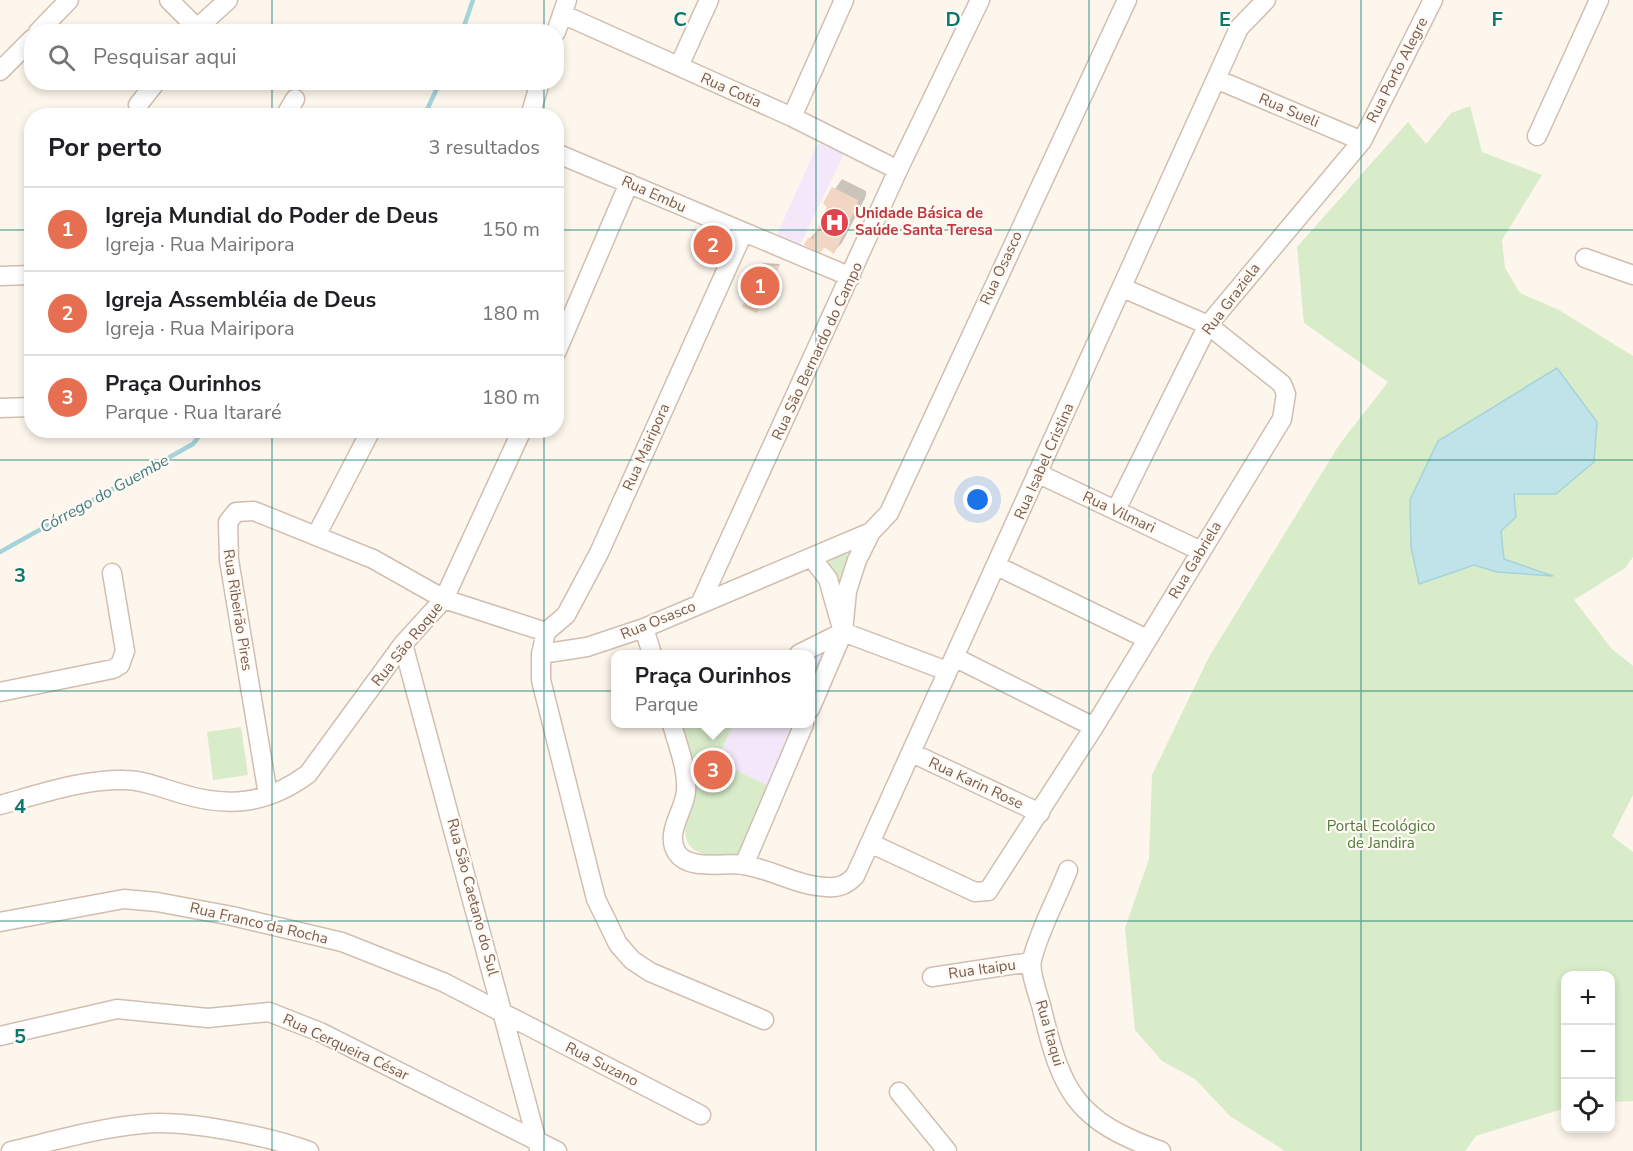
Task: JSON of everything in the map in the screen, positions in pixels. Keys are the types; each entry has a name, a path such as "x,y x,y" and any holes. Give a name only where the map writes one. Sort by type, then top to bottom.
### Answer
{"street":[{"path":"46,24 69,0"},
{"path":"169,0 190,24"},
{"path":"200,24 228,0"},
{"path":"679,66 709,0"},
{"path":"792,117 844,0"},
{"name":"Rua São Bernardo do Campo","path":"700,604 898,170 980,0"},
{"name":"Rua Osasco","path":"815,697 843,632 847,591 857,560 871,532 889,513 1127,0"},
{"name":"Rua Isabel Cristina","path":"673,728 687,788 674,830 673,841 677,853 684,859 698,863 744,865 800,883 828,888 845,885 855,876 1239,28 1266,0"},
{"name":"Rua Porto Alegre","path":"1362,141 1433,0"},
{"path":"1537,136 1599,0"},
{"path":"559,24 564,7"},
{"name":"Rua Cotia","path":"564,7 679,66 792,117 898,170"},
{"path":"0,71 24,47"},
{"name":"Rua Sueli","path":"1216,79 1362,141"},
{"path":"138,105 150,90"},
{"path":"532,108 538,90"},
{"path":"290,108 295,99"},
{"name":"Rua Graziela","path":"1116,510 1209,325 1362,141"},
{"name":"Rua Embu","path":"564,156 851,277"},
{"path":"564,334 629,183"},
{"name":"Rua Mairipora","path":"546,632 566,615 598,553 742,233"},
{"path":"1585,258 1632,273"},
{"path":"0,276 24,274"},
{"name":"Rua Gabriela","path":"870,843 975,892 988,891 1094,727 1282,419 1286,406 1286,394 1282,384 1209,325 1123,288"},
{"path":"0,408 24,407"},
{"path":"316,536 367,438"},
{"name":"Rua São Roque","path":"0,805 78,785 127,780 213,802 244,802 290,787 308,774 403,644 444,599 518,438"},
{"name":"Rua Vilmari","path":"1037,473 1201,551"},
{"name":"Rua Ribeirão Pires","path":"268,795 230,560 228,522 236,512 254,511 373,559 444,599 546,632"},
{"name":"Rua Osasco","path":"541,654 587,647 644,628 871,532"},
{"path":"812,558 828,579 843,632"},
{"path":"997,566 1147,639"},
{"path":"0,692 113,669 120,665 125,651 112,573"},
{"path":"644,628 651,650"},
{"path":"546,632 541,654 541,680 549,718 596,898 618,944 633,960 650,972 764,1020"},
{"path":"807,650 843,632 951,664 1094,727"},
{"name":"Rua São Caetano do Sul","path":"403,644 538,1146"},
{"path":"744,865 802,728"},
{"name":"Rua Karin Rose","path":"912,753 1040,813"},
{"path":"1031,962 1068,870"},
{"name":"Rua Franco da Rocha","path":"0,922 124,899 191,908 342,942 443,982 504,1014"},
{"name":"Rua Itaipu","path":"932,977 1031,962"},
{"name":"Rua Itaqui","path":"1031,962 1054,1061 1077,1102 1101,1124 1134,1141 1161,1151"},
{"name":"Rua Cerqueira César","path":"0,1036 117,1009 208,1018 269,1012 320,1032 538,1146 557,1151"},
{"name":"Rua Suzano","path":"504,1014 700,1115"},
{"path":"899,1092 947,1151"},
{"path":"11,1151 113,1128 143,1123 179,1122 288,1143 309,1151"}],"shaded area":[{"path":"818,143 844,154 799,247 776,237"},
{"path":"815,655 824,655 815,679"},
{"path":"732,728 793,728 767,785 716,761"}],"green space":[{"name":"Portal Ecológico de Jandira","path":"1470,106 1482,152 1542,175 1502,240 1505,268 1520,293 1559,310 1633,356 1633,557 1625,568 1574,600 1612,649 1633,666 1633,795 1612,836 1633,852 1633,1101 1615,1102 1615,971 1561,971 1561,1109 1476,1136 1465,1151 1285,1151 1230,1116 1195,1079 1162,1061 1135,1030 1125,928 1149,859 1152,775 1209,657 1339,445 1388,382 1304,323 1297,247 1408,122 1426,144 1451,113"},
{"path":"846,554 851,556 844,594 827,567 830,559"},
{"path":"241,727 248,775 213,780 207,732"},
{"path":"680,728 732,728 716,761 767,785 741,855 737,857 704,854 690,846 686,839 687,815 696,789"}],"water":[{"path":"1557,368 1597,422 1594,462 1556,494 1514,494 1516,517 1501,531 1504,559 1553,576 1497,572 1474,565 1419,584 1411,547 1410,500 1438,441"}],"building":[{"name":"Unidade Básica de Saúde Santa Teresa","path":"832,187 858,200 857,206 834,254 824,247 820,253 804,245 808,238 813,239 827,207 823,203"},
{"path":"713,232 723,236 714,259 702,253"},
{"path":"759,265 779,266 757,313 742,307"}],"waterway":[{"name":"Córrego do Guembe","path":"465,24 473,0"},
{"name":"Córrego do Guembe","path":"428,108 436,90"},
{"name":"Córrego do Guembe","path":"0,552 193,444 198,438"}],"place":[{"name":"Unidade Básica de Saúde Santa Teresa","path":"834,222"},
{"name":"Igreja Assembléia de Deus","path":"713,245"},
{"name":"Igreja Mundial do Poder de Deus","path":"760,286"},
{"name":"Praça Ourinhos","path":"713,770"}]}
